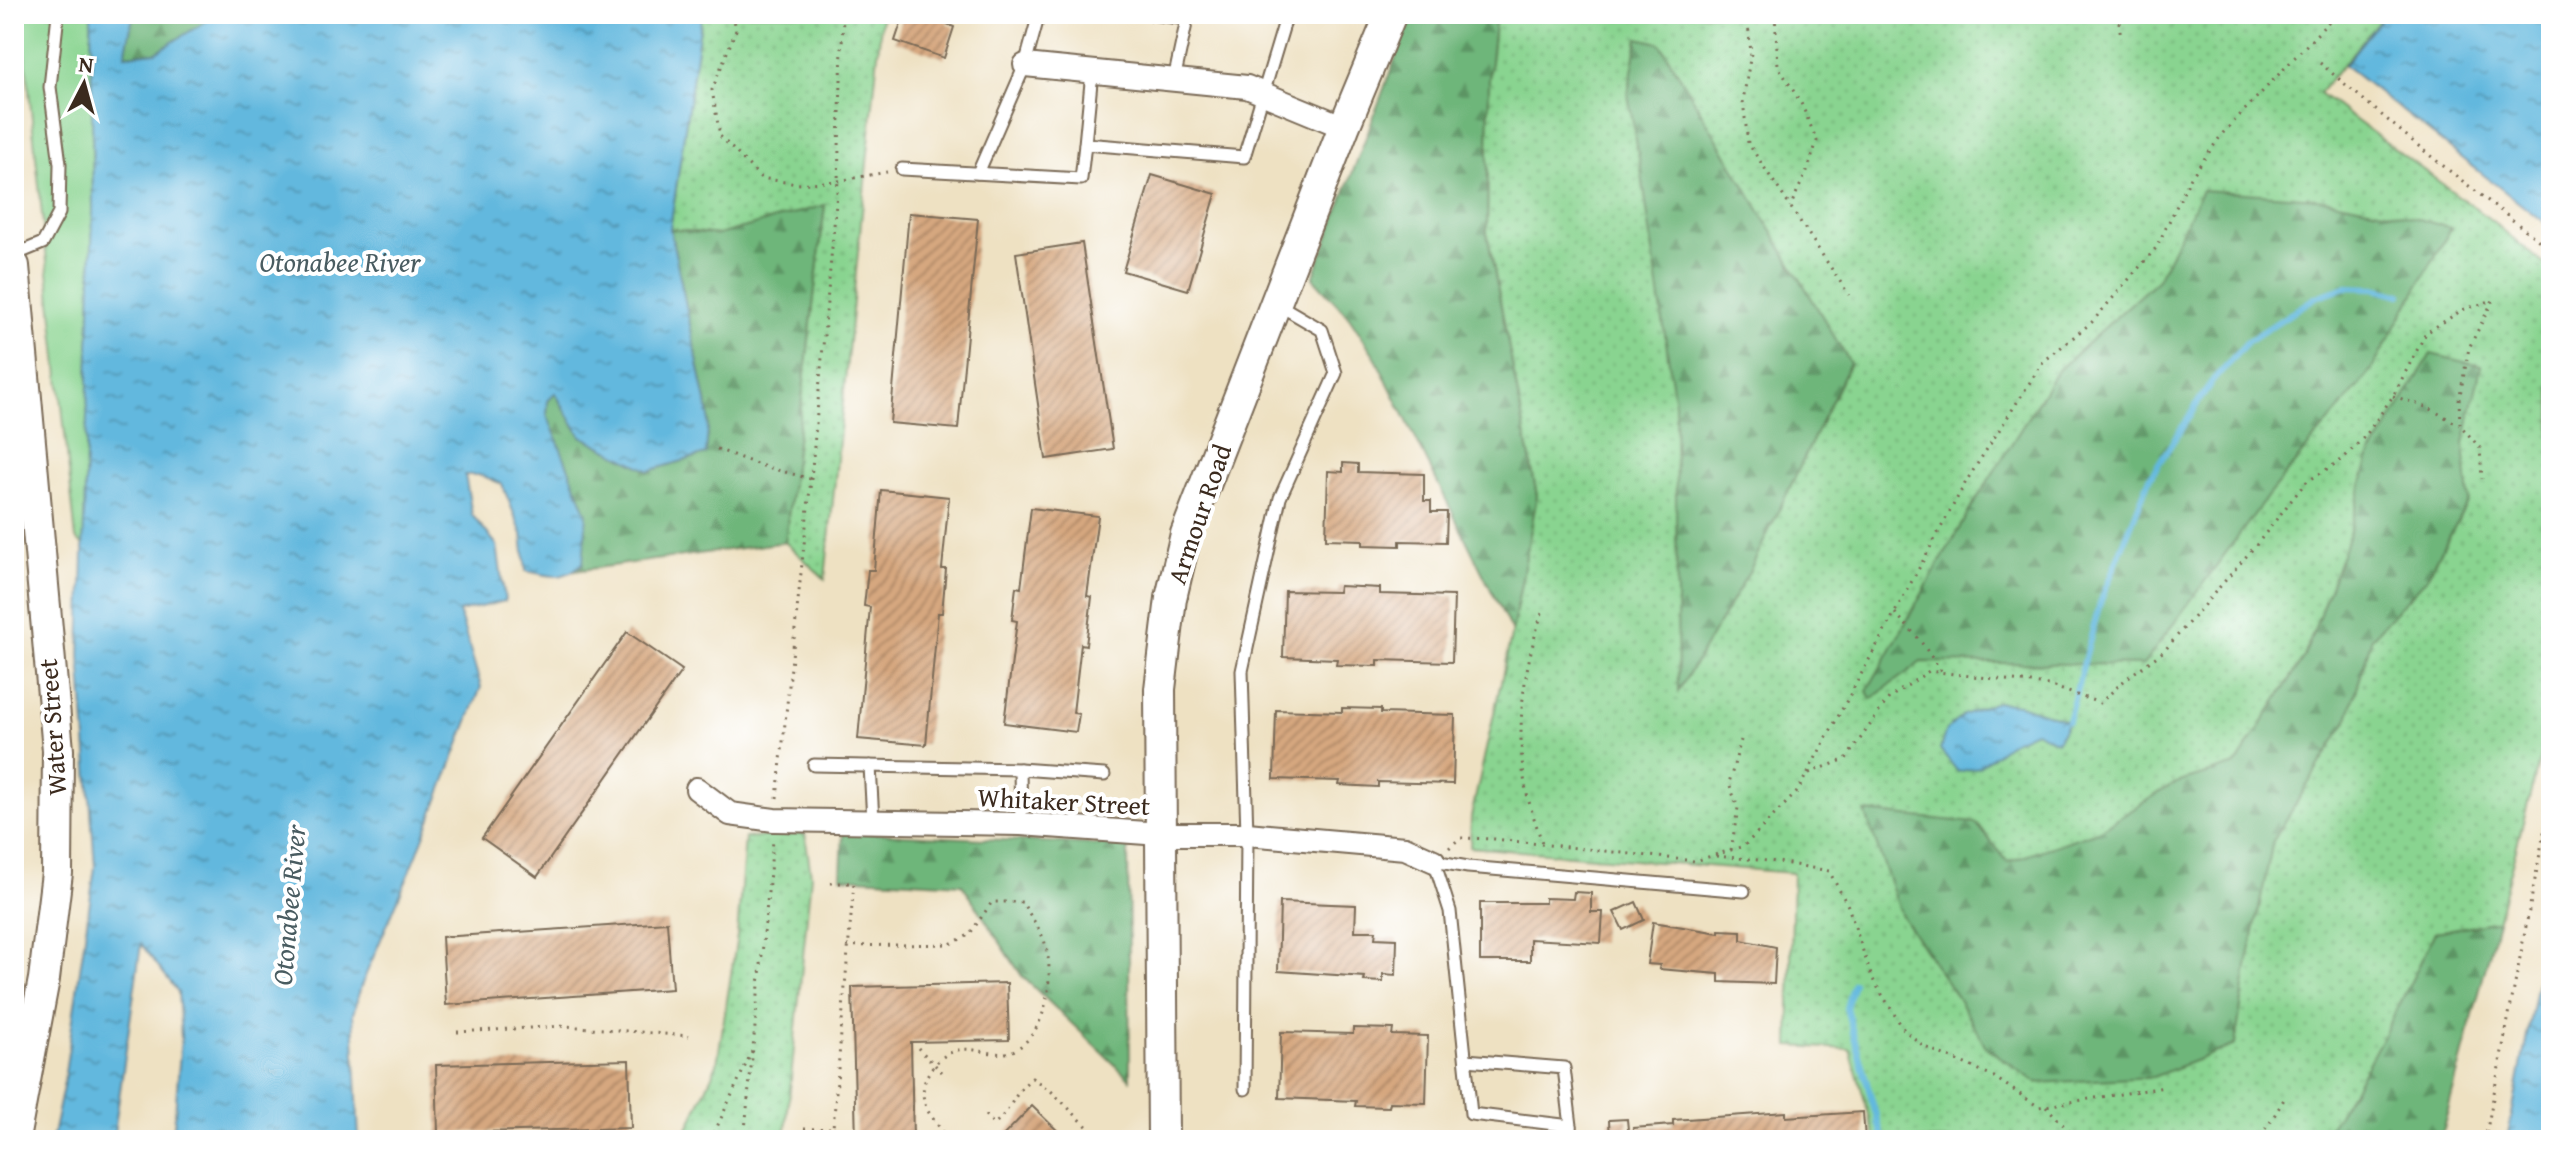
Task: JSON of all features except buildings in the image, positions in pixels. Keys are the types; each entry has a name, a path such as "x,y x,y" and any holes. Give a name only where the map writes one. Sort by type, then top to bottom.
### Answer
{"main road":[{"name":"Armour Road","path":"1163,1140 1160,689 1171,598 1186,534 1391,14"},
{"name":"Water Street","path":"14,267 58,750 57,873 44,979 14,1139"}],"street":[{"path":"1025,65 1247,87 1344,127"},
{"name":"Whitaker Street","path":"697,789 730,814 774,820 1021,824 1160,834 1247,834 1405,848 1434,861"}],"lane":[{"path":"14,267 43,243 59,213 60,164 50,87 58,14"},
{"path":"978,173 1025,65 1039,14"},
{"path":"1151,14 1188,16 1174,80"},
{"path":"1085,144 1244,157 1285,21 1272,14"},
{"path":"902,169 1081,179 1092,72"},
{"path":"1245,1089 1247,834 1242,671 1280,498 1336,373 1322,330 1276,303"},
{"path":"814,765 1020,769 1104,775"},
{"path":"870,766 873,821"},
{"path":"1020,769 1021,824"},
{"path":"1571,1126 1471,1114 1450,911 1434,861 1468,867 1744,891"},
{"path":"1466,1060 1564,1068 1572,1140"}],"path":[{"path":"733,14 736,30 712,90 720,136 761,178 797,184 838,181 902,169"},
{"path":"744,1140 838,181 843,14"},
{"path":"1747,14 1751,53 1743,101 1748,143 1849,295"},
{"path":"1775,14 1778,66 1801,103 1817,141 1790,207"},
{"path":"2118,14 2121,38"},
{"path":"1434,861 1460,838 1542,843 1695,861 1744,846 1797,792 1967,480 2043,362 2092,322 2156,248 2191,177 2223,133 2336,14"},
{"path":"2320,63 2428,154 2551,250"},
{"path":"1807,774 1846,759 1889,698 1929,671 2048,685 2100,703 2164,651 2257,544 2305,483 2343,459 2366,435 2393,396 2426,333 2462,310 2493,300 2469,348 2459,400 2460,425"},
{"path":"2393,396 2429,408 2460,425 2480,448 2482,479"},
{"path":"717,449 759,465 811,479"},
{"path":"1542,613 1531,645 1520,706 1526,789 1542,843"},
{"path":"1895,613 1919,639 1942,672"},
{"path":"1731,850 1738,808 1729,783 1741,740"},
{"path":"2485,1140 2551,796"},
{"path":"1712,856 1778,862 1829,871 1848,906 1872,978 1904,1030 1925,1047 1991,1075 2039,1107 2165,1087"},
{"path":"804,1129 833,1128 854,883 825,883"},
{"path":"847,946 950,944 969,935 992,902 1022,902 1044,940 1050,976 1039,1027 1018,1049 997,1055 959,1050 937,1060 924,1080 925,1106 944,1133 941,1140"},
{"path":"457,1032 566,1026 689,1036"},
{"path":"711,1140 754,1046"},
{"path":"918,1048 942,1072"},
{"path":"985,1115 994,1124 1004,1116 1018,1089 1032,1078 1051,1091 1101,1140"},
{"path":"2254,1140 2268,1126 2286,1096"},
{"path":"2046,1106 2077,1140"}],"green space":[{"path":"21,14 91,14 93,209 84,546 76,539"},
{"path":"141,14 218,16 156,52 125,55 133,17"},
{"path":"702,14 882,14 825,579 785,542 825,205 718,235 670,229"},
{"path":"1412,14 1496,14 1489,80 1487,233 1537,496 1512,632 1374,355 1349,317 1313,278"},
{"path":"1496,14 2385,14 2319,93 2491,220 2551,270 2551,715 2440,1140 1876,1140 1850,1049 1789,1046 1793,873 1470,847 1471,817 1512,632 1537,496 1487,233 1489,80"},
{"path":"1638,38 1660,43 1850,363 1748,574 1678,692 1675,404 1628,94"},
{"path":"2202,190 2318,198 2451,228 2371,371 2270,493 2143,665 1921,662 1871,699 1867,691 1968,513 2057,371 2158,279"},
{"path":"825,205 785,542 574,571 583,563 547,414 548,401 555,393 581,436 649,471 706,454 709,416 670,229 718,235"},
{"path":"2431,354 2481,366 2464,444 2469,500 2426,579 2372,637 2348,719 2273,841 2248,961 2235,1045 2153,1077 2037,1083 1987,1048 1902,916 1865,812 1976,823 2008,862 2100,830 2173,784 2236,765 2304,657 2349,535 2368,460"},
{"path":"843,832 1128,846 1130,1079 1022,976 962,884 841,877"},
{"path":"805,834 811,875 785,1140 683,1140 717,1064 737,936 745,838"},
{"path":"2498,921 2440,1140 2321,1140 2368,1064 2435,932"}],"water":[{"name":"Otonabee River","path":"91,14 141,14 133,17 125,55 156,52 218,14 702,14 670,229 709,416 706,454 649,471 581,436 555,393 548,401 547,414 587,514 583,563 569,573 556,576 526,571 522,534 502,484 481,475 465,475 472,515 497,545 505,601 459,612 481,687 416,857 361,986 353,1014 359,1140 173,1140 181,1038 178,992 141,944 113,1140 52,1140 63,1087 95,867 80,656 93,209"},
{"path":"2385,14 2551,14 2551,228 2344,65"},
{"path":"1996,702 2019,705 2068,721 2057,742 2035,731 2011,742 1979,767 1958,772 1940,749 1946,730 1963,715"},
{"path":"2551,909 2551,1140 2507,1140"}],"waterway":[{"path":"2068,721 2100,603 2150,477 2210,384 2247,342 2316,297 2345,287 2375,288 2401,295"},
{"path":"1853,983 1846,1008 1883,1140"}]}
